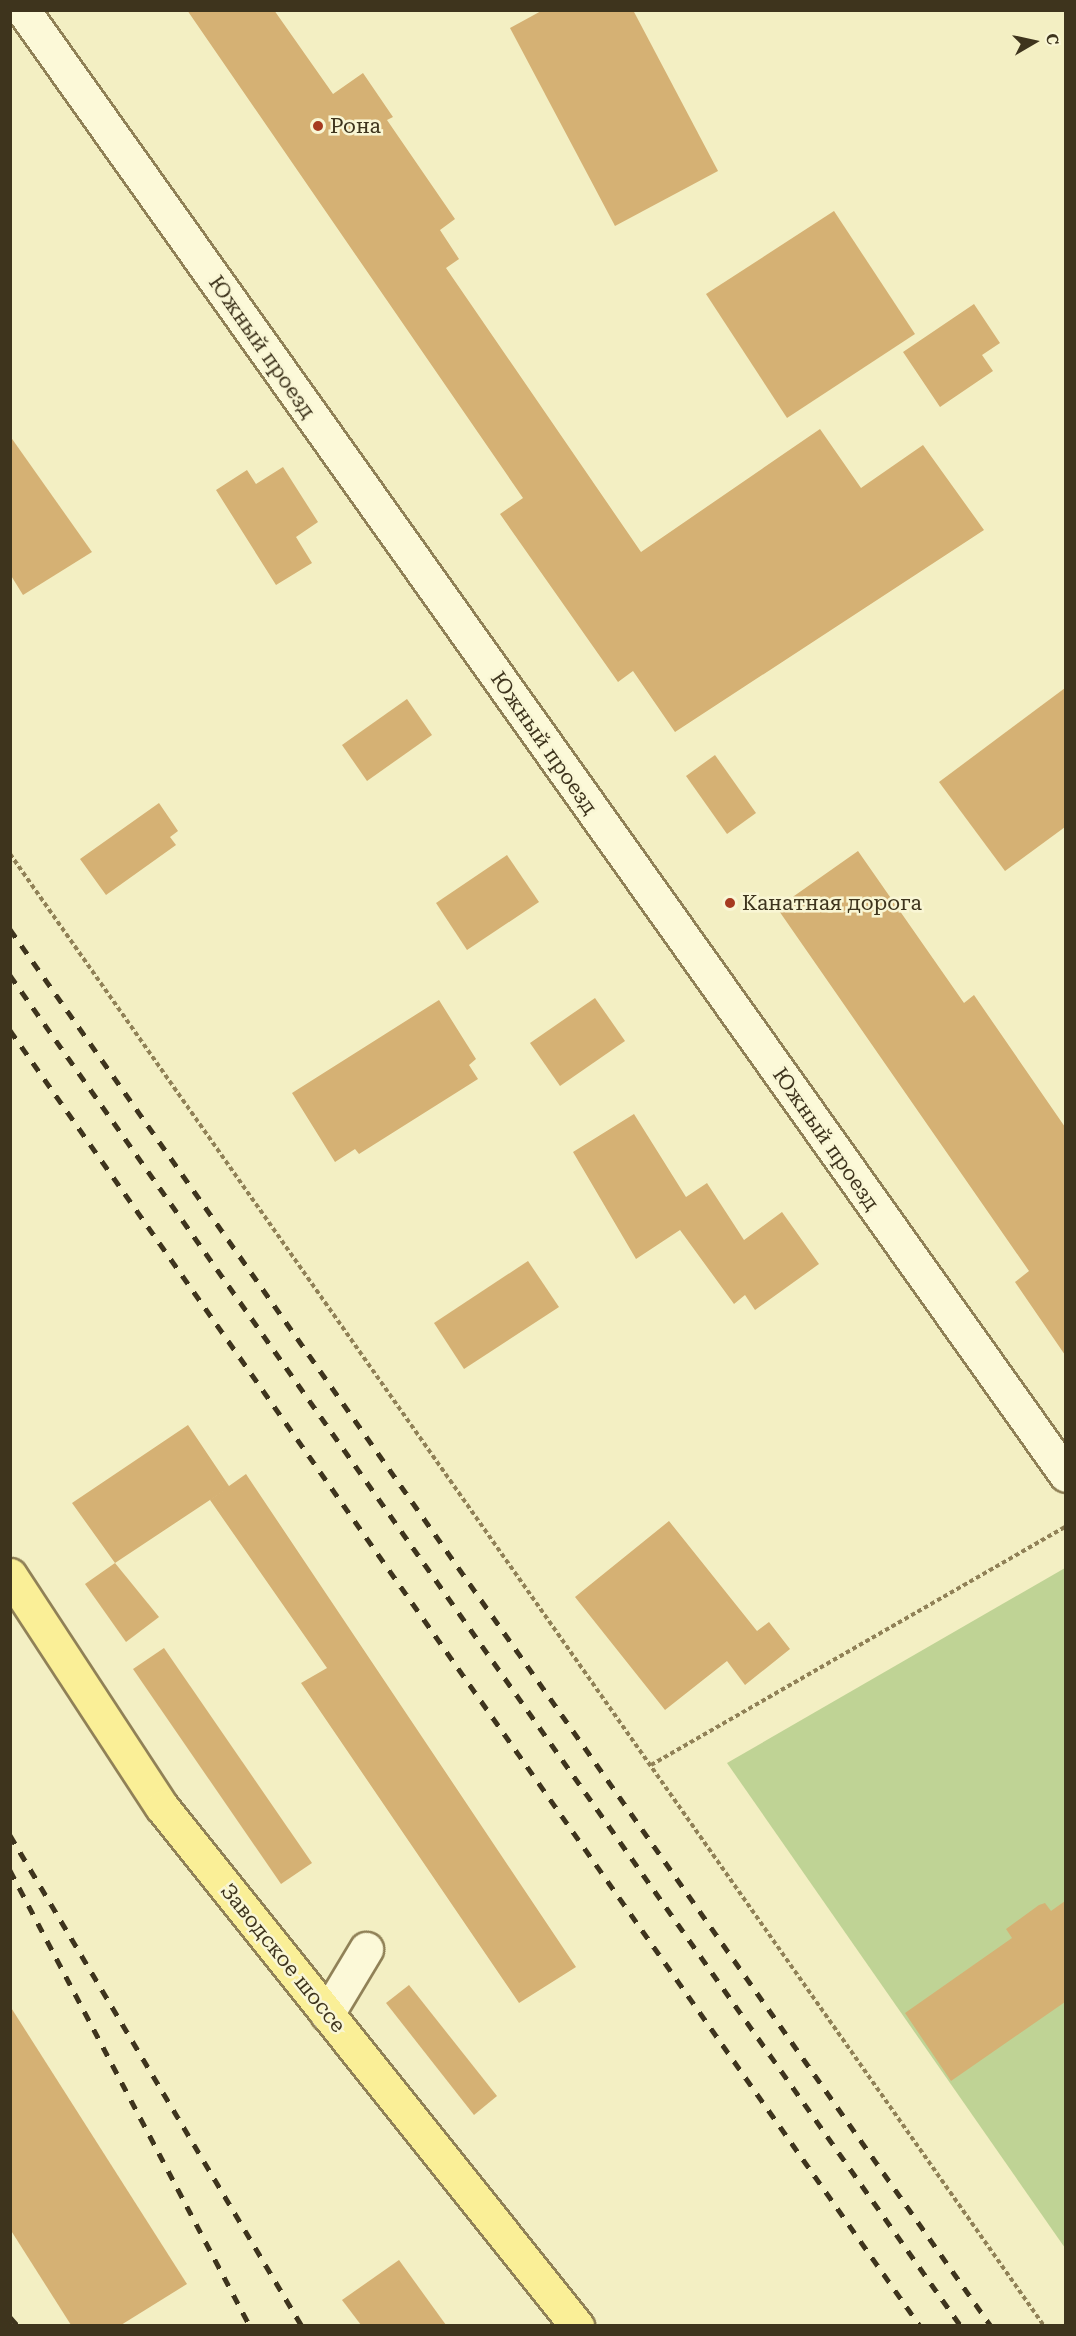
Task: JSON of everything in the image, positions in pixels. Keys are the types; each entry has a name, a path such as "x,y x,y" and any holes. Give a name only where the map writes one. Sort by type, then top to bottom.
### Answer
{"main road":[{"name":"Заводское шоссе","path":"10,1575 162,1807 577,2325"}],"street":[{"name":"Южный проезд","path":"23,10 1065,1475"},
{"path":"327,2014 366,1949"}],"path":[{"path":"10,854 1044,2325"},
{"path":"651,1765 1065,1526"}],"green space":[{"path":"1065,1568 1065,2248 727,1763"}],"building":[{"path":"187,10 274,10 333,94 363,73 393,117 387,120 455,219 440,230 459,259 446,268 641,552 820,429 861,488 923,445 984,530 675,732 633,671 618,682 500,514 523,498"},
{"path":"543,10 633,10 718,171 615,226 510,28"},
{"path":"834,211 915,334 787,418 706,294"},
{"path":"974,304 1000,343 982,355 993,371 940,407 903,352"},
{"path":"10,436 92,552 23,595 10,574"},
{"path":"283,467 318,522 296,537 312,563 276,585 216,490 247,470 256,484"},
{"path":"1065,688 1065,827 1005,871 939,782"},
{"path":"407,699 432,735 367,781 342,745"},
{"path":"715,755 756,813 727,834 686,776"},
{"path":"159,803 178,831 170,837 176,845 106,895 80,859"},
{"path":"858,851 964,1003 974,995 1065,1127 1065,1355 1015,1282 1029,1271 777,908"},
{"path":"507,855 539,902 467,950 436,903"},
{"path":"595,998 625,1041 560,1086 530,1043"},
{"path":"439,1000 476,1059 469,1065 478,1079 359,1154 355,1149 335,1162 292,1093"},
{"path":"634,1114 686,1197 707,1183 744,1240 782,1212 819,1264 755,1310 745,1295 734,1304 680,1230 636,1259 573,1152"},
{"path":"528,1261 559,1307 464,1369 434,1323"},
{"path":"188,1425 229,1486 246,1474 576,1967 519,2003 301,1683 327,1668 210,1500 225,1490 115,1563 72,1503"},
{"path":"669,1521 757,1631 769,1622 790,1649 745,1685 727,1661 665,1710 575,1597"},
{"path":"115,1563 159,1617 126,1642 85,1584"},
{"path":"164,1648 312,1863 281,1884 133,1669"},
{"path":"1065,1901 1065,2002 951,2081 905,2013 1012,1938 1006,1929 1039,1905 1045,1903 1051,1911"},
{"path":"409,1985 497,2096 474,2115 386,2003"},
{"path":"10,2006 187,2284 121,2325 71,2325 10,2229"},
{"path":"399,2260 446,2325 361,2325 342,2300"}],"railway":[{"path":"10,929 991,2326"},
{"path":"10,975 961,2326"},
{"path":"10,1030 920,2326"},
{"path":"10,1835 302,2326"},
{"path":"10,1870 250,2326"},
{"path":"10,2317 18,2326"}],"place":[{"name":"Рона","path":"318,126"},
{"name":"Канатная дорога","path":"730,903"}]}
